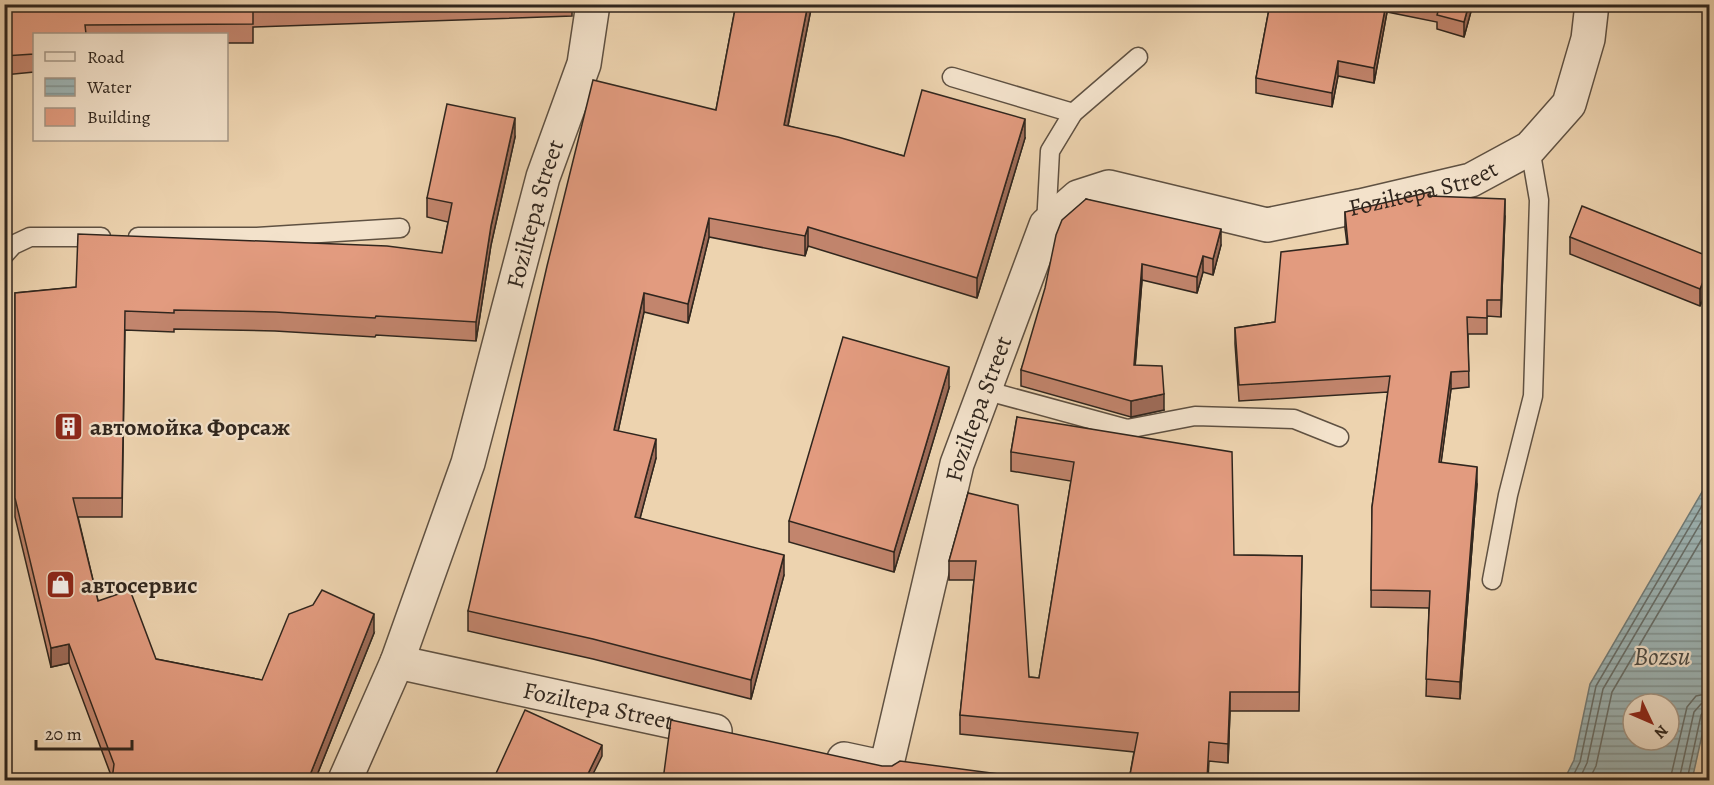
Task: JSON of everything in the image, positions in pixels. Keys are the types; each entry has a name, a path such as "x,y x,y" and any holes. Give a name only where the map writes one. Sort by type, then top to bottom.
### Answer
{"street":[{"name":"Foziltepa Street","path":"345,780 397,662 468,463 543,177 584,64 593,4"},
{"name":"Foziltepa Street","path":"816,753 897,769 957,464 1047,225 1078,197 1109,187 1267,225 1471,180 1530,148 1569,104 1588,39 1592,4"},
{"name":"Foziltepa Street","path":"397,662 747,737"}],"lane":[{"path":"1047,225 1050,152 1074,113 1138,57"},
{"path":"952,77 1074,113"},
{"path":"1492,580 1508,495 1533,396 1539,200 1530,148"},
{"path":"7,245 30,237 257,237 400,228"},
{"path":"984,390 1127,429 1195,416 1294,419 1339,437"}],"water":[{"name":"Bozsu","path":"1709,480 1709,704 1692,780 1564,780 1574,760 1590,684"}],"building":[{"path":"4,4 364,4 253,8 253,24 85,25 86,33 33,33 33,54 4,56"},
{"path":"736,4 808,4 784,125 838,137 904,156 922,90 1025,119 977,278 808,227 805,236 709,218 688,304 644,293 614,430 656,439 635,517 784,555 751,680 593,639 468,611 547,266 593,80 716,110"},
{"path":"1270,4 1386,4 1374,68 1338,61 1332,93 1256,78"},
{"path":"1421,4 1469,4 1464,22 1437,15 1439,8"},
{"path":"447,104 515,118 491,226 476,322 275,312 125,311 122,498 73,498 98,601 130,590 156,659 262,680 289,614 313,605 322,590 374,614 308,780 112,780 114,764 69,644 51,648 15,498 15,293 76,287 78,234 387,246 442,253 452,203 427,198"},
{"path":"1430,192 1430,196 1505,199 1501,300 1487,300 1487,318 1467,317 1469,371 1451,372 1439,462 1477,467 1460,682 1426,679 1430,591 1371,590 1372,507 1390,376 1239,385 1235,328 1275,322 1281,252 1348,244 1345,212"},
{"path":"1086,199 1221,229 1213,259 1203,256 1197,277 1142,264 1134,365 1162,366 1164,394 1131,401 1021,370 1045,288 1056,235 1062,220"},
{"path":"1582,206 1710,257 1710,265 1700,289 1570,237"},
{"path":"843,337 949,367 894,552 789,521"},
{"path":"1017,417 1232,452 1234,555 1302,556 1299,692 1230,692 1228,744 1209,742 1207,780 1129,780 1138,733 960,715 976,561 949,561 968,493 1018,505 1029,677 1039,678 1074,462 1011,452"},
{"path":"525,710 602,745 585,780 493,780"},
{"path":"671,720 882,766 892,766 900,761 1044,780 663,780"}],"place":[{"name":"автомойка Форсаж","path":"69,427"},
{"name":"автосервис","path":"60,585"}]}
